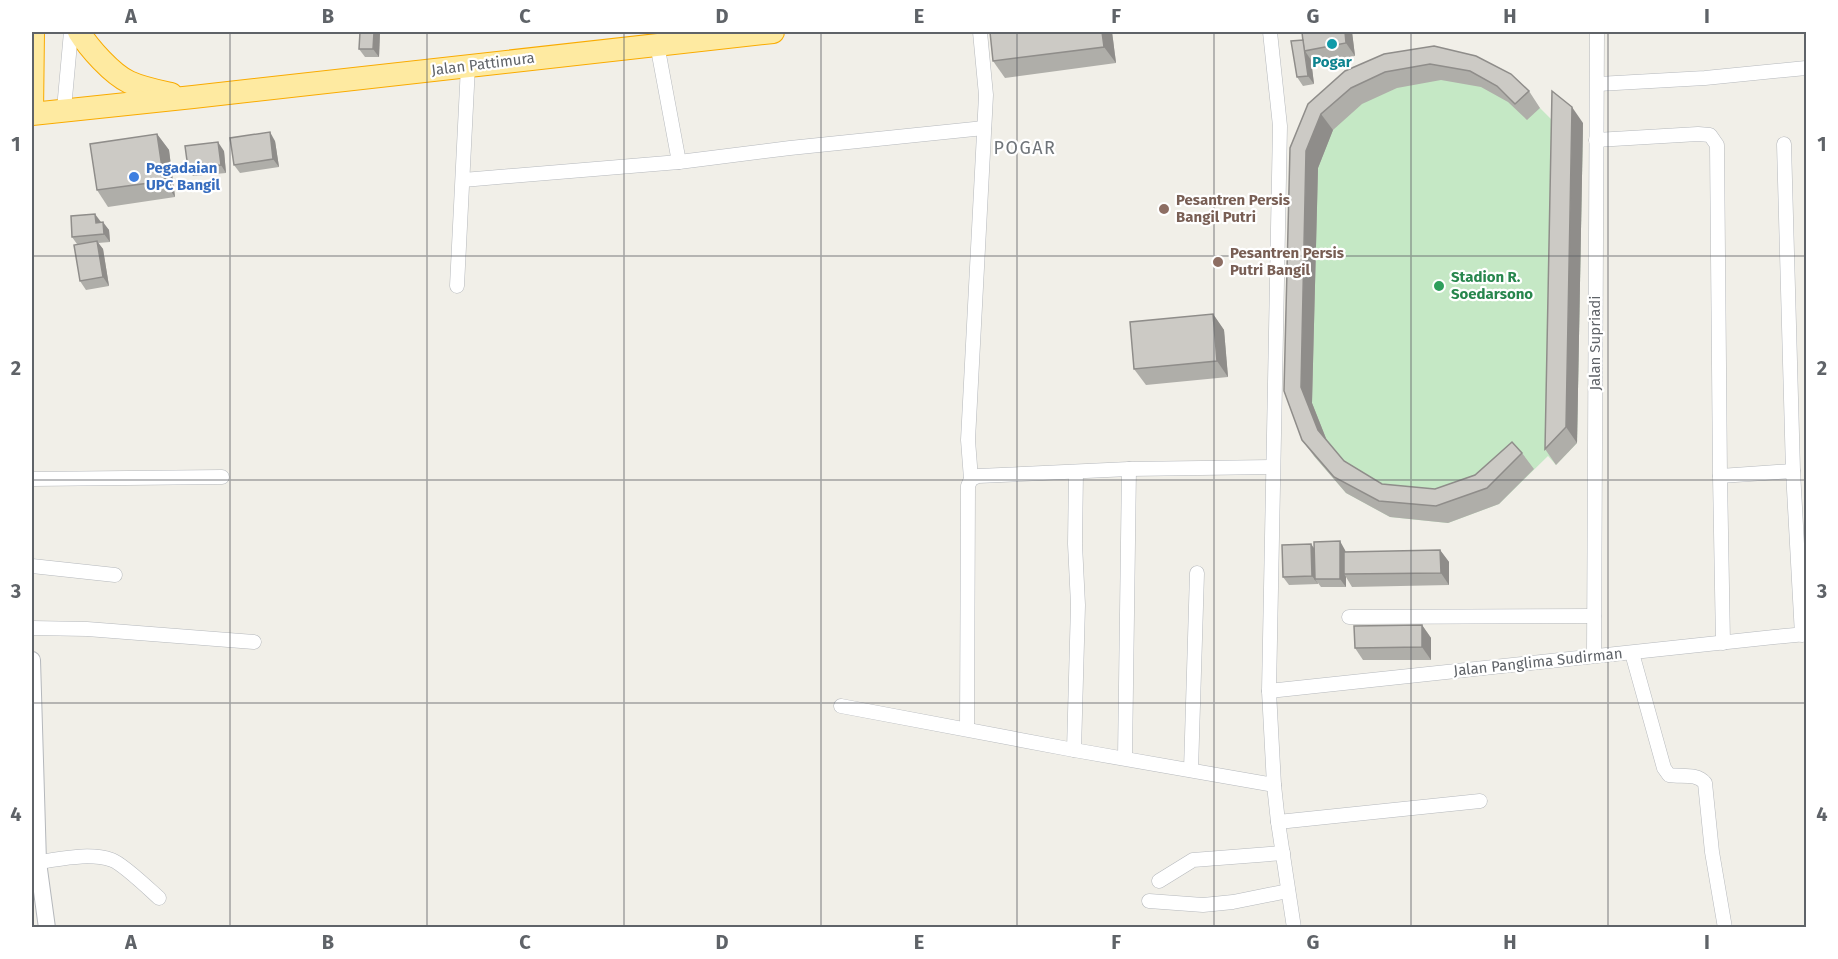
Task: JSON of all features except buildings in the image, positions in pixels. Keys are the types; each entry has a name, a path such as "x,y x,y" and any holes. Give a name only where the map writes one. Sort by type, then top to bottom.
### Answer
{"highway":[{"path":"33,32 32,113 193,97"},
{"path":"80,32 99,58 127,81 156,91 193,97"},
{"name":"Jalan Pattimura","path":"193,97 773,32"}],"street":[{"path":"64,109 70,32"},
{"path":"967,729 968,486 971,479 968,440 969,393 974,351 975,289 986,95 980,32"},
{"path":"1270,32 1280,126 1269,691 1274,785 1294,927"},
{"name":"Jalan Supriadi","path":"1594,655 1597,32"},
{"path":"657,44 679,162"},
{"path":"457,286 468,66"},
{"path":"1598,84 1705,78 1806,68"},
{"path":"463,180 679,162 984,128"},
{"path":"1596,140 1698,134 1710,135 1717,145 1723,643"},
{"path":"1784,144 1793,471 1804,635"},
{"path":"971,479 978,476 1130,469 1272,467"},
{"path":"1125,758 1130,469"},
{"path":"1720,476 1793,471"},
{"path":"1074,750 1078,605 1075,544 1077,472"},
{"path":"32,479 222,477"},
{"path":"32,566 115,575"},
{"path":"1191,770 1197,573"},
{"path":"1349,617 1594,616"},
{"path":"32,628 87,628 254,642"},
{"name":"Jalan Panglima Sudirman","path":"1269,691 1594,655 1804,635"},
{"path":"1632,653 1664,768 1669,775 1700,777 1705,783 1712,852 1725,927"},
{"path":"32,660 38,862 47,927"},
{"path":"841,706 1274,785"},
{"path":"1278,822 1480,801"},
{"path":"1159,881 1193,860 1282,853"},
{"path":"38,862 84,856 114,861 159,897"},
{"path":"1149,901 1203,905 1233,902 1288,891"}],"green space":[{"name":"Stadion R. Soedarsono","path":"1446,63 1540,108 1552,120 1583,123 1577,443 1556,465 1548,456 1499,504 1448,523 1390,517 1346,493 1314,456 1295,407 1319,121"}],"place":[{"name":"Pogar","path":"1332,44"},
{"name":"Pegadaian UPC Bangil","path":"134,177"},
{"name":"Pesantren Persis Bangil Putri","path":"1164,209"},
{"name":"Pesantren Persis Putri Bangil","path":"1218,262"},
{"name":"Stadion R. Soedarsono","path":"1439,286"}],"district":[{"name":"POGAR","path":"1025,148"}]}
